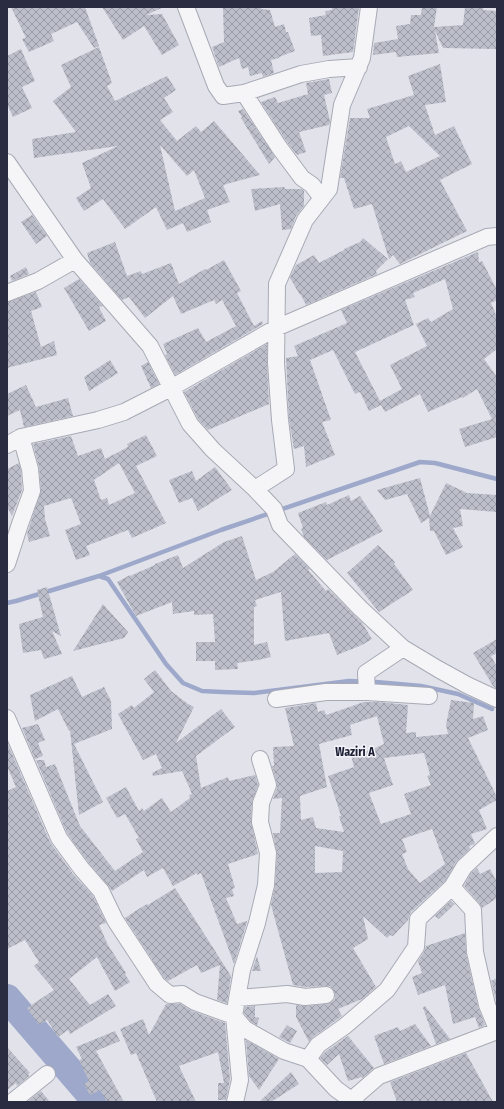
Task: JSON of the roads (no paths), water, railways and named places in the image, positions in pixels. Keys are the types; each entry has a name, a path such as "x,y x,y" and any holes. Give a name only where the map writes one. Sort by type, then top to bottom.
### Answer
{"street":[{"path":"186,7 216,86 223,96 244,93 301,74 329,69 358,67"},
{"path":"255,489 286,469 280,420 276,363 277,284 304,220 329,190 342,105 362,58 369,7"},
{"path":"244,93 279,147 302,178 312,185 322,198"},
{"path":"7,162 75,260 150,346 190,424 213,450 274,509 280,525 360,608 403,648 467,685 497,699"},
{"path":"7,445 21,437 98,420 124,412 171,388 276,328 487,237 497,236"},
{"path":"7,293 38,281 75,260"},
{"path":"7,564 32,491 30,469 21,437"},
{"path":"367,692 366,673 403,648"},
{"path":"276,699 326,692 367,692 429,696"},
{"path":"7,718 59,838 81,868 101,891 115,920 157,984 170,995 182,994 195,1002 234,1016 245,1029 284,1051 308,1059 336,1089 354,1102 357,1095 380,1076 497,1030 487,1005 475,952 473,910 452,887"},
{"path":"235,1102 240,1080 234,1016 242,970 257,923 266,885 268,853 260,822 261,803 268,785 260,759"},
{"path":"308,1059 318,1045 345,1026 387,990 416,947 418,919 452,887 464,867 497,836"},
{"path":"238,998 287,994 305,997 326,995"},
{"path":"12,1102 47,1074"}],"waterway":[{"path":"7,603 99,576 221,530 420,462 435,463 497,479"},
{"path":"99,576 108,579 166,664 183,683 202,691 254,693 349,681 376,682 421,686 458,694 492,709"},
{"path":"7,998 88,1092 93,1102"}],"district":[{"name":"Waziri A","path":"355,752"}]}
